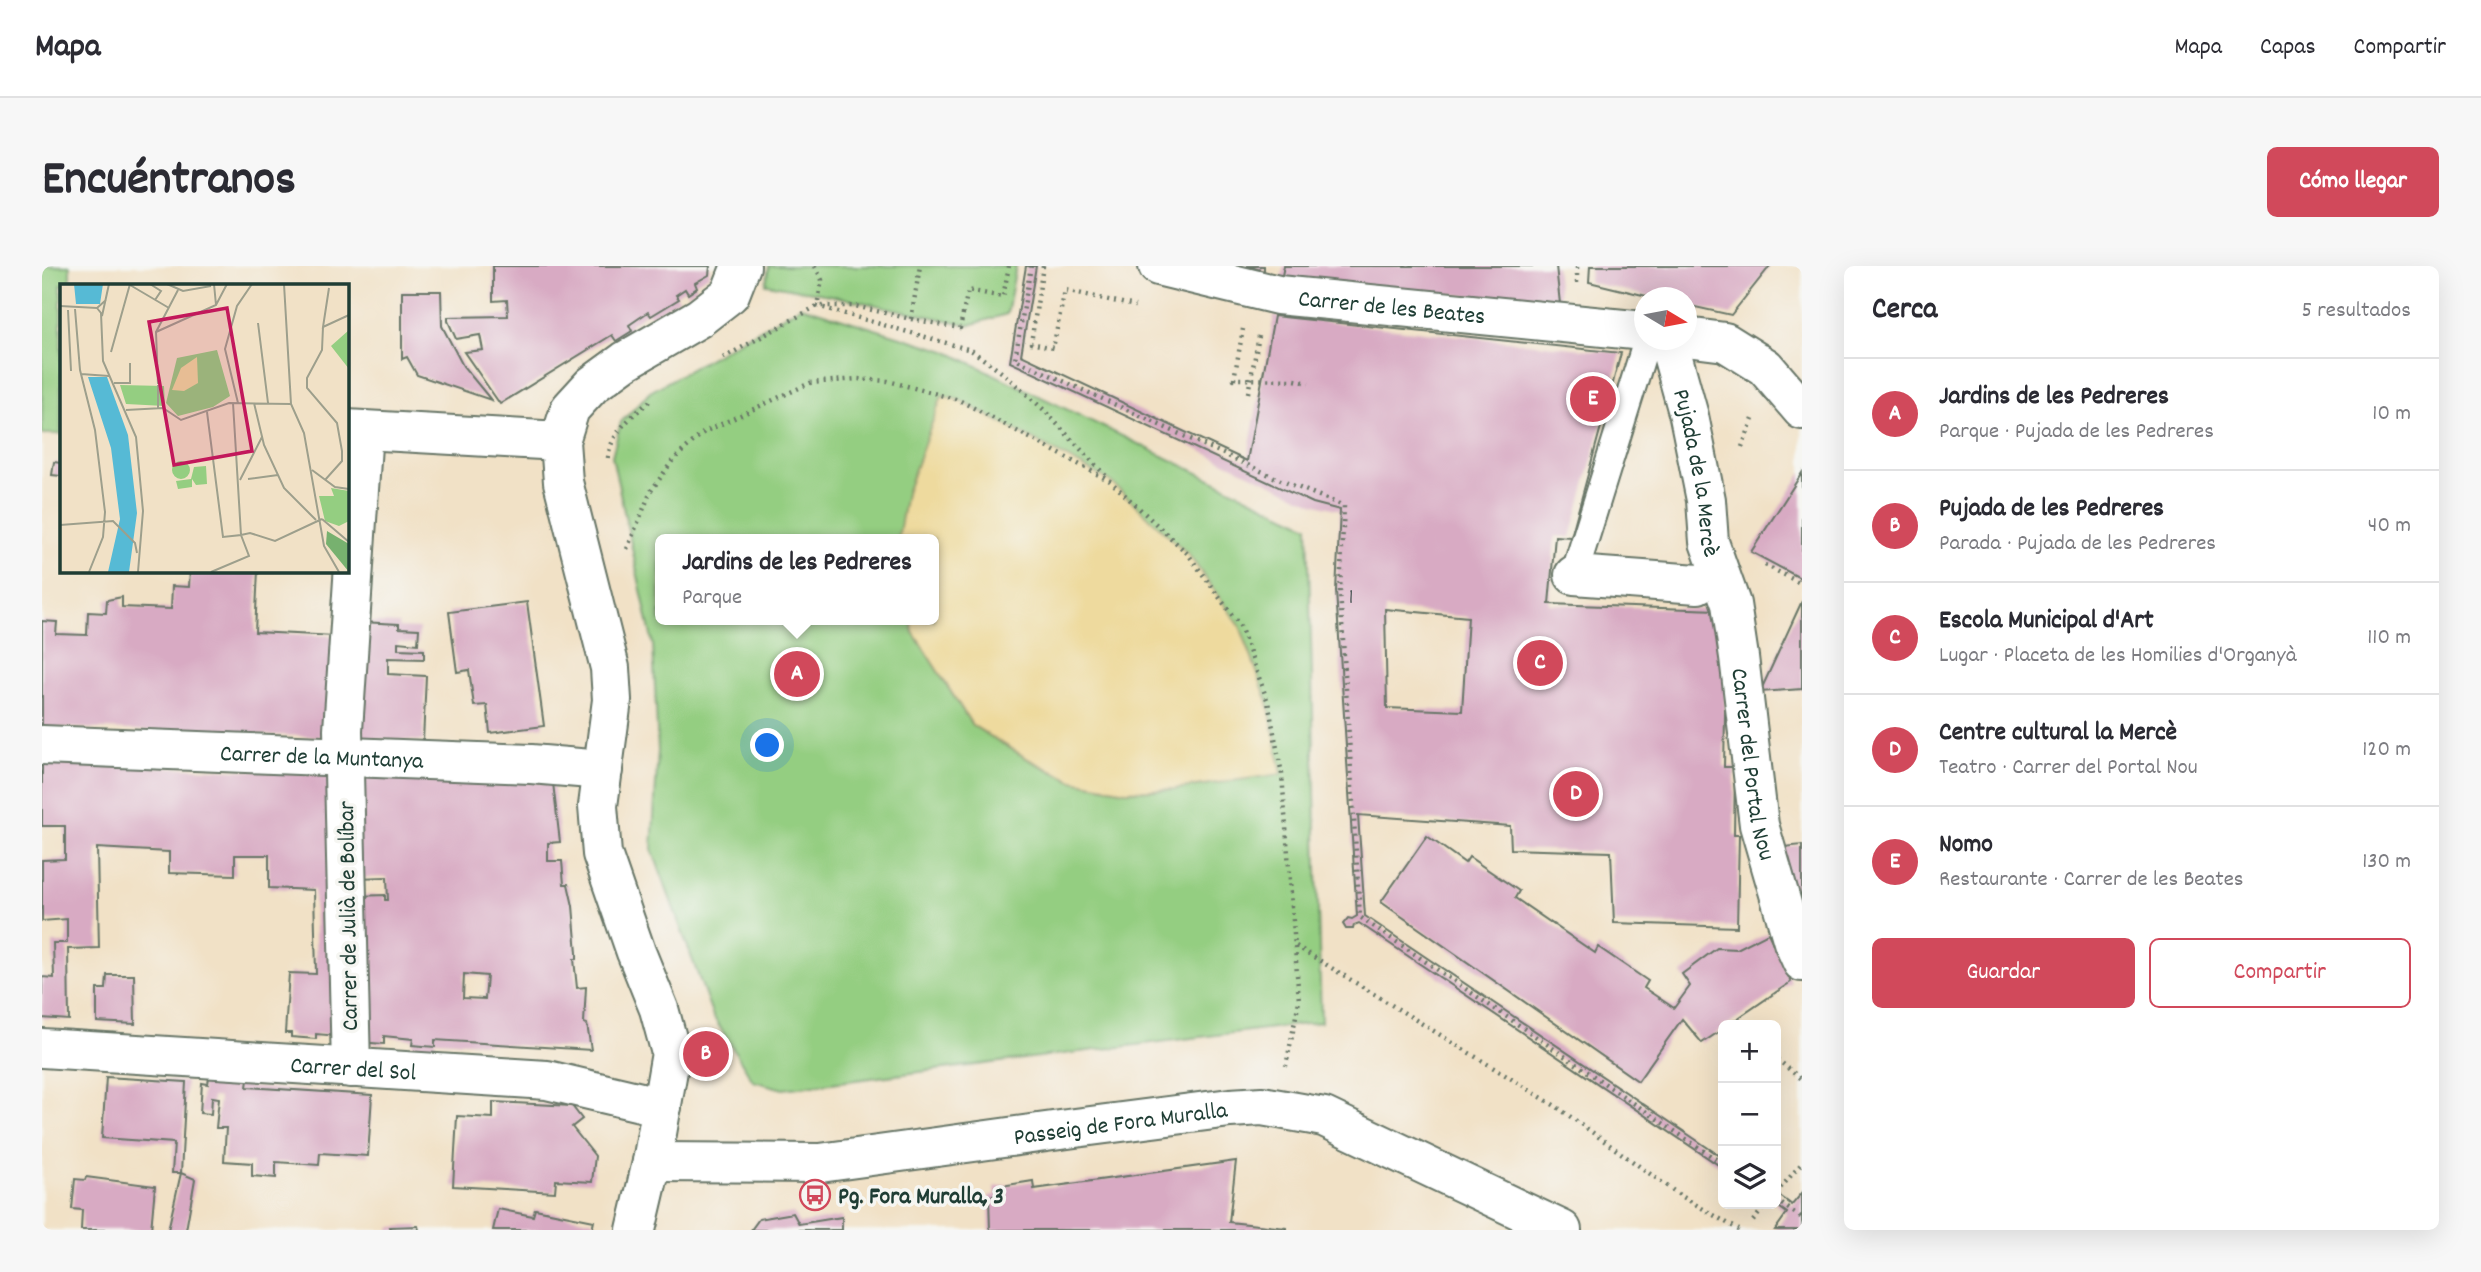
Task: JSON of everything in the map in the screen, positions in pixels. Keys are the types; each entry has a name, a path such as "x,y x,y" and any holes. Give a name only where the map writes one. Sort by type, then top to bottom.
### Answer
{"street":[{"path":"636,1230 652,1161 671,1053 659,1009 601,854 598,806 612,699 610,668 563,482 560,440 570,409 592,385 625,360 699,318 730,294 741,266"},
{"name":"Carrer de les Beates","path":"1158,266 1278,295 1634,332"},
{"path":"1697,338 1725,342 1765,367 1802,410"},
{"name":"Pujada de la Mercè","path":"1671,350 1706,500 1709,542 1731,604"},
{"path":"355,429 560,440"},
{"name":"Carrer de Julià de Bolíbar","path":"351,1068 343,730 355,429"},
{"path":"1574,575 1698,584"},
{"name":"Carrer del Portal Nou","path":"1731,604 1740,657 1759,825 1793,942 1802,962"},
{"name":"Carrer de la Muntanya","path":"42,745 531,764 603,770"},
{"name":"Carrer del Sol","path":"42,1048 547,1080 662,1107"},
{"name":"Passeig de Fora Muralla","path":"652,1161 820,1163 1230,1108 1262,1106 1324,1117 1562,1230"}],"lane":[{"path":"1574,575 1635,350"}],"path":[{"path":"814,266 822,280 817,306"},
{"path":"911,319 920,266"},
{"path":"713,363 817,306 855,306 960,328 968,290 1003,296 1009,266"},
{"path":"1031,266 1015,359 1285,482 1344,506 1340,591 1360,917 1718,1161"},
{"path":"1043,266 1031,343 1053,348 1065,290 1141,307"},
{"path":"817,306 971,350 1004,374 1043,409 1110,481 1188,554 1240,626 1268,702 1282,774 1299,1001 1278,1109"},
{"path":"1248,393 1261,324"},
{"path":"1230,326 1243,329 1234,379 1295,380 1309,383"},
{"path":"623,541 625,553 651,491 673,460 704,432 810,383 857,379 888,381 959,400 1110,481"},
{"path":"607,466 609,448 619,430 656,395"},
{"path":"1295,946 1558,1107 1678,1194 1740,1230"},
{"path":"1781,1062 1802,1080"},
{"path":"1781,1187 1802,1163"},
{"path":"1781,1203 1802,1218"},
{"path":"1753,1221 1764,1209"}],"green space":[{"path":"42,266 70,266 70,284 60,284 60,434 42,434"},
{"path":"769,266 1016,266 1007,314 970,325 766,284"},
{"path":"801,306 946,351 1308,526 1321,1022 783,1089 753,1081 713,1016 652,849 658,751 653,645 612,456 621,422 650,392","holes":["1110,481 1282,773 1175,789 1126,791 1073,781 1030,760 972,725 913,632 912,625 655,625 655,534 916,534"]}],"sand":[{"path":"942,396 959,400 1110,481 1188,554 1240,626 1268,702 1282,774 1175,789 1126,791 1073,781 1030,760 972,725 913,632 912,625 939,625 939,534 899,534 906,493"}],"building":[{"path":"493,266 710,266 709,275 695,283 697,288 688,294 685,289 676,295 679,299 651,316 648,312 629,325 632,331 616,341 612,335 500,404 464,352 483,350 480,335 456,339 448,321 448,317 508,316 507,300 493,301"},
{"path":"1026,266 1036,266 1021,355 1247,461 1274,316 1621,353 1571,537 1555,536 1549,604 1717,610 1726,664 1724,767 1735,767 1734,835 1739,835 1737,927 1614,923 1611,852 1511,849 1510,826 1358,815 1365,916 1718,1155 1718,1165 1359,923 1354,925 1353,929 1346,929 1343,924 1348,918 1357,916 1336,591 1340,510 1313,503 1010,362","holes":["1385,609 1468,617 1462,711 1387,708"]},
{"path":"1247,266 1264,266 1264,271"},
{"path":"1284,266 1556,266 1560,304 1281,280"},
{"path":"1590,266 1770,266 1731,315 1697,307 1697,287 1634,287 1634,293 1589,282"},
{"path":"402,291 441,291 442,326 463,366 491,400 417,375 407,357 402,359"},
{"path":"54,462 60,463 60,476 52,475"},
{"path":"1802,473 1802,579 1751,552"},
{"path":"190,572 258,572 255,632 335,636 329,737 42,727 42,621 57,622 56,634 87,635 88,612 106,613 107,600 122,597 122,607 171,609 172,586 189,587"},
{"path":"1802,601 1802,689 1760,692"},
{"path":"527,602 544,726 490,733 487,705 474,706 469,670 457,672 449,612"},
{"path":"361,622 399,624 399,628 419,629 418,644 398,642 398,649 424,650 424,659 388,658 388,674 426,676 423,741 355,738"},
{"path":"42,762 335,774 339,1036 316,1034 316,1039 291,1037 291,1033 285,1033 289,973 316,974 314,890 269,888 269,855 235,855 235,875 169,873 169,852 97,848 99,948 68,949 69,1020 42,1018 42,977 54,978 53,943 67,943 67,919 42,921 42,860 65,859 65,826 42,826"},
{"path":"354,774 553,783 560,842 548,843 548,861 562,861 564,884 568,884 573,906 577,988 586,987 584,1023 587,1024 591,1050 435,1040 435,1047 412,1045 413,1039 384,1036 384,1044 358,1042 356,896 385,895 385,900 388,900 387,877 357,878","holes":["464,974 487,976 485,999 463,998"]},
{"path":"1427,836 1465,863 1469,857 1519,891 1515,898 1595,953 1598,947 1648,981 1644,988 1674,1008 1690,986 1682,974 1717,948 1737,949 1768,933 1791,982 1735,1020 1718,1020 1718,1032 1702,1043 1682,1019 1638,1081 1381,902"},
{"path":"1802,845 1802,918 1774,848"},
{"path":"107,975 134,975 135,1024 97,1022 97,989 106,989"},
{"path":"106,1077 186,1082 181,1173 172,1173 174,1143 102,1138"},
{"path":"209,1077 248,1080 247,1087 372,1095 368,1156 320,1153 319,1165 276,1162 276,1178 252,1176 252,1163 224,1161 226,1128 216,1128 219,1098 212,1097 211,1114 200,1113 202,1083 208,1084"},
{"path":"493,1102 572,1106 582,1119 572,1127 595,1156 592,1182 556,1180 555,1192 453,1186 457,1116 493,1118"},
{"path":"1236,1161 1229,1222 1286,1230 990,1230 989,1196 996,1195 995,1187 1033,1181 1034,1189"},
{"path":"181,1173 195,1179 186,1230 168,1230"},
{"path":"86,1177 155,1186 151,1230 81,1230 82,1210 72,1209 75,1179 85,1180"},
{"path":"1802,1193 1802,1230 1775,1230 1787,1213 1781,1209 1781,1197 1792,1205"},
{"path":"498,1209 533,1216 535,1209 594,1221 592,1230 493,1230"},
{"path":"793,1213 799,1224 842,1217 842,1230 751,1230 759,1219"},
{"path":"418,1226 419,1230 391,1230 390,1227"}],"place":[{"name":"Nomo","path":"1593,399"},
{"name":"Escola Municipal d'Art","path":"1540,663"},
{"name":"Jardins de les Pedreres","path":"797,674"},
{"name":"Centre cultural la Mercè","path":"1576,794"},
{"name":"Pujada de les Pedreres","path":"706,1054"},
{"name":"Pg. Fora Muralla, 3","path":"815,1195"}]}
